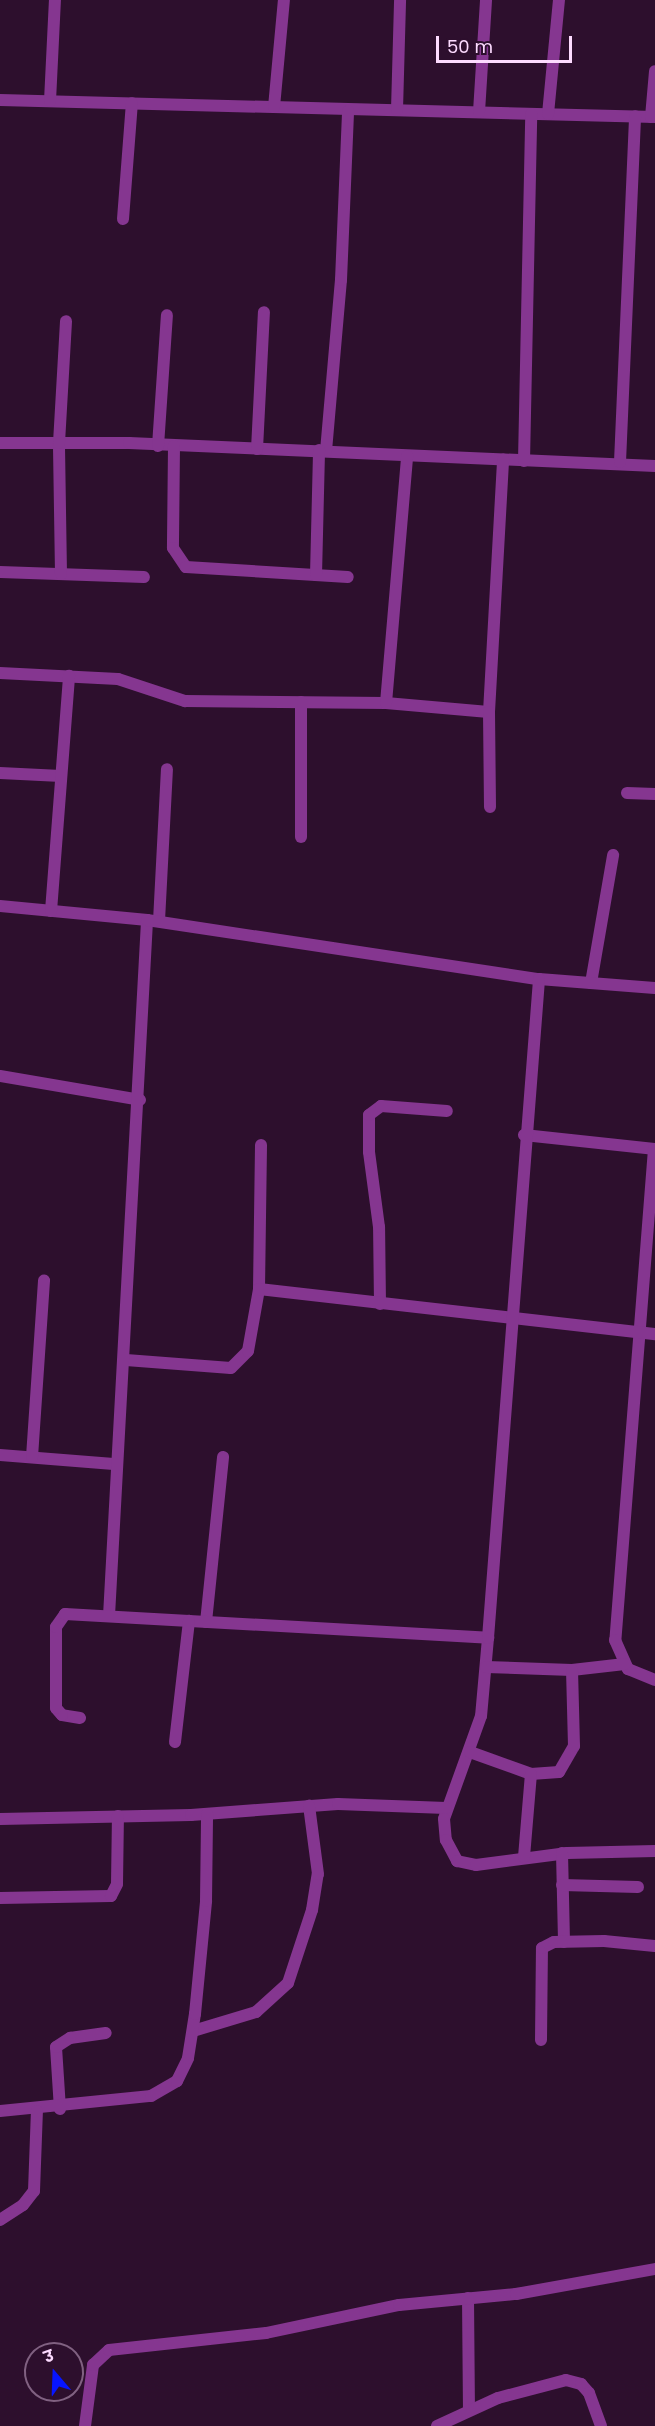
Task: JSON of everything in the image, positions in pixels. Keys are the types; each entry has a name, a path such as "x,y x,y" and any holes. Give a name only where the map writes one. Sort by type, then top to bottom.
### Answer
{"street":[{"path":"50,101 55,0"},
{"path":"274,107 284,0"},
{"path":"397,110 400,0"},
{"path":"479,112 486,0"},
{"path":"548,114 558,0"},
{"path":"0,100 348,111 397,110 653,117 655,71"},
{"path":"123,219 132,103"},
{"path":"316,575 323,450 341,280 348,111"},
{"path":"524,461 531,114"},
{"path":"620,462 635,116"},
{"path":"257,448 264,312"},
{"path":"158,446 167,315"},
{"path":"61,574 60,443 66,321"},
{"path":"0,443 323,450 524,461 620,462 655,466"},
{"path":"174,446 173,548 186,567 348,576"},
{"path":"386,703 407,456"},
{"path":"490,807 489,712 502,459"},
{"path":"0,572 144,577"},
{"path":"0,673 118,679 185,701 386,703 489,712"},
{"path":"51,911 69,676"},
{"path":"301,837 302,702"},
{"path":"109,1616 114,1464 126,1360 140,1100 166,769"},
{"path":"0,773 61,776"},
{"path":"627,793 655,794"},
{"path":"591,983 613,855"},
{"path":"0,906 153,921 539,979 655,988"},
{"path":"539,979 524,1135 481,1716 470,1752 447,1808 444,1831 457,1861 476,1865 562,1853 655,1851"},
{"path":"0,1076 140,1100"},
{"path":"380,1304 380,1227 369,1152 369,1115 381,1106 447,1111"},
{"path":"524,1135 655,1149 637,1333 618,1575 615,1640 625,1664"},
{"path":"126,1360 231,1368 248,1351 259,1289 261,1145"},
{"path":"32,1457 44,1280"},
{"path":"259,1289 380,1304 512,1315 655,1334"},
{"path":"0,1455 114,1464"},
{"path":"206,1622 223,1457"},
{"path":"80,1718 62,1714 56,1708 56,1627 65,1614 488,1638"},
{"path":"176,1742 189,1621"},
{"path":"486,1667 572,1670 625,1664 655,1680"},
{"path":"470,1752 531,1774 559,1772 574,1746 572,1670"},
{"path":"524,1857 531,1774"},
{"path":"0,1819 207,1814 309,1806 447,1808"},
{"path":"192,2031 256,2012 288,1983 309,1921 318,1874 309,1806"},
{"path":"0,2111 60,2109 164,2092 177,2080 188,2058 192,2031 206,1901 207,1814"},
{"path":"0,1898 111,1896 117,1884 118,1816"},
{"path":"562,1853 564,1942"},
{"path":"562,1885 638,1887"},
{"path":"541,2040 538,1958 548,1943 655,1946"},
{"path":"60,2109 56,2047 70,2038 106,2033"},
{"path":"0,2220 23,2205 34,2191 37,2111"},
{"path":"85,2426 93,2365 110,2350 266,2333 399,2305 516,2294 655,2269"},
{"path":"468,2298 469,2410"},
{"path":"437,2426 469,2410 537,2384 566,2379 581,2384 589,2393 602,2426"}]}
